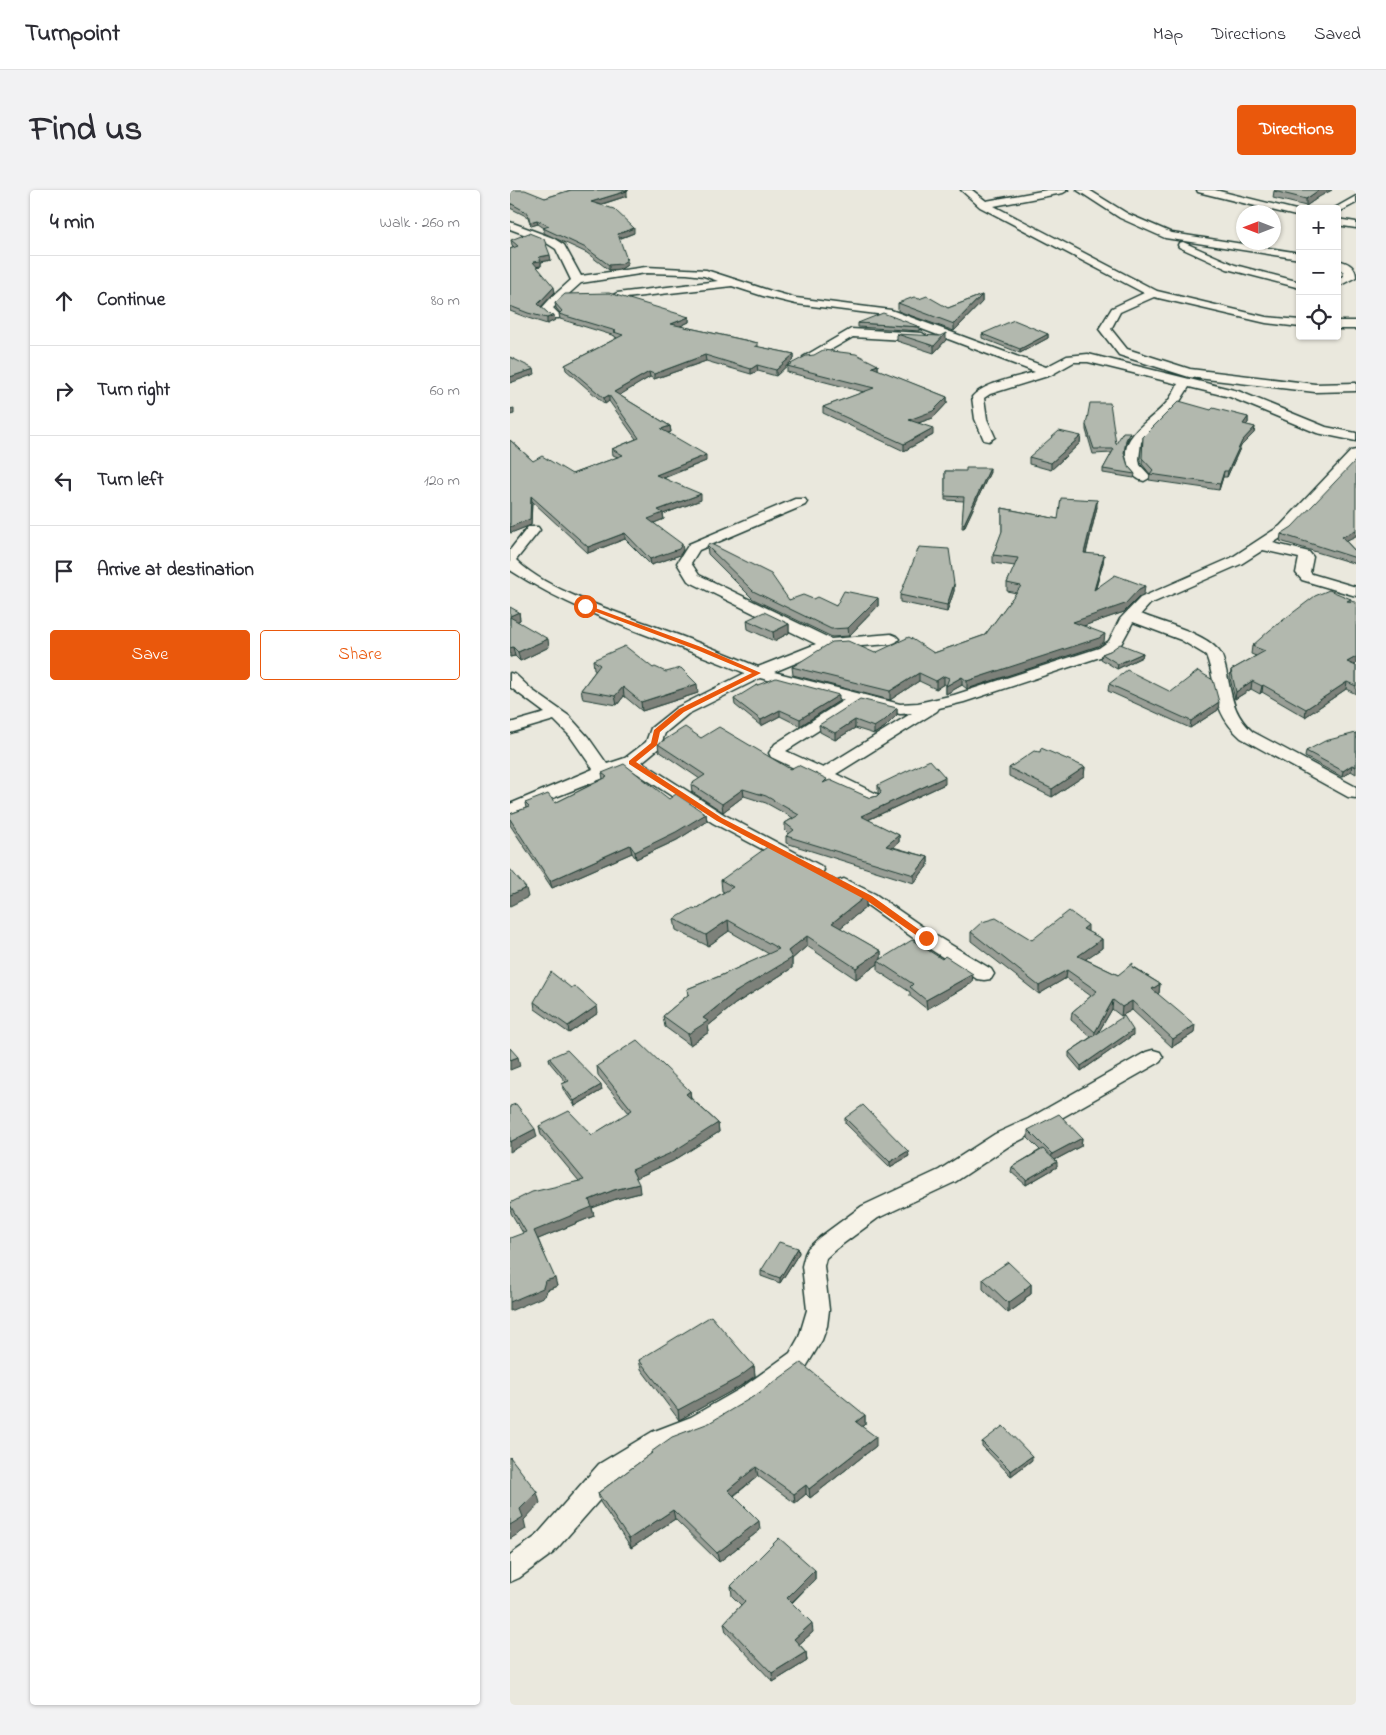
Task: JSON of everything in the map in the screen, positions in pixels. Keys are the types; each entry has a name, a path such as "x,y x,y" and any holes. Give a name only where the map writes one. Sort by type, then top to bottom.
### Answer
{"street":[{"path":"966,190 984,205 1154,293 1266,320 1296,324"},
{"path":"984,205 1063,190"},
{"path":"1082,190 1124,216 1169,236 1190,249 1231,267 1296,284"},
{"path":"1202,190 1296,213"},
{"path":"1341,207 1356,198"},
{"path":"1341,223 1356,225"},
{"path":"510,226 550,240 560,247 577,280"},
{"path":"1169,236 1296,255"},
{"path":"1341,264 1350,271 1350,277 1341,282"},
{"path":"555,316 547,310 551,303 577,280 646,270 706,273 796,302 886,312 1046,372"},
{"path":"616,296 736,283"},
{"path":"1154,293 1116,310 1105,329 1123,352 1189,374 1315,388 1356,387"},
{"path":"1341,325 1356,324"},
{"path":"809,358 851,334 956,338"},
{"path":"989,436 981,419 978,397 986,391 1046,372 1071,360 1088,358 1234,394 1322,430 1356,437"},
{"path":"1144,476 1134,466 1132,459 1135,441 1173,403 1184,382"},
{"path":"533,530 510,560 515,567 546,587 585,606 699,648 758,673 900,709 934,705 958,699 1104,651 1115,643 1125,622 1145,601 1236,561 1285,529 1356,454"},
{"path":"800,502 694,547 684,563 693,578 829,644"},
{"path":"1261,545 1304,555 1306,557 1303,573 1307,576 1356,592"},
{"path":"1131,616 1200,644 1212,652 1229,715 1236,725 1248,735 1354,793"},
{"path":"510,810 603,771 631,762 654,744 657,732 682,710 758,673 829,644 891,639"},
{"path":"510,678 519,689 557,714 576,734 603,771"},
{"path":"856,699 781,747 777,753 871,798"},
{"path":"828,777 830,771 918,718 934,705"},
{"path":"510,728 557,714"},
{"path":"631,762 719,820 869,898 926,938 984,974"},
{"path":"510,1570 544,1545 608,1472 661,1438 700,1424 748,1396 798,1360 810,1340 818,1310 813,1266 816,1254 828,1243 870,1212 947,1176 1002,1140 1035,1124 1154,1057"}],"building":[{"path":"510,190 525,190 545,198 571,190 627,191 591,202 614,209 634,228 618,234 627,260 621,264 609,265 586,248 543,228 549,226 537,220 530,222 528,213 510,203"},
{"path":"1275,190 1319,190 1306,199"},
{"path":"529,233 544,239 550,255 539,257 541,261 533,262 554,287 538,304 549,314 554,315 547,318 510,306 510,249 518,246 511,240"},
{"path":"609,293 689,317 671,324 758,343 755,346 794,354 776,370 757,365 751,369 705,355 654,374 649,372 614,392 670,426 661,429 706,455 656,475 701,494 658,510 663,513 648,519 682,544 679,549 650,559 625,533 588,547 531,496 530,519 510,527 510,440 533,461 542,456 572,474 623,455 612,449 639,438 609,395 604,398 565,365 623,335 614,332 616,331 559,314 562,311 555,303 565,294"},
{"path":"982,295 954,324 898,303 914,297 919,299 927,296 948,308"},
{"path":"883,313 920,327 858,323"},
{"path":"1014,320 1048,334 1020,349 982,334"},
{"path":"946,333 934,346 897,334 940,336"},
{"path":"823,350 856,354 878,365 872,367 947,397 933,411 909,420 933,428 904,444 823,407 874,388 787,366"},
{"path":"510,357 534,369 510,377"},
{"path":"1179,401 1211,410 1213,408 1248,417 1243,424 1255,427 1242,441 1228,471 1224,471 1220,484 1150,474 1153,470 1142,458 1143,437"},
{"path":"1090,403 1110,403 1116,444 1123,432 1130,432 1126,440 1124,453 1128,466 1135,474 1103,469 1114,449 1094,449 1086,425"},
{"path":"1059,431 1081,436 1051,463 1029,457"},
{"path":"1356,460 1356,530 1342,537 1356,552 1356,558 1281,534 1292,527"},
{"path":"966,468 990,468 964,524 962,523 964,497 945,496 945,471 966,471"},
{"path":"1061,498 1097,500 1084,553 1104,555 1094,590 1115,575 1145,586 1139,589 1125,604 1073,622 1105,634 1099,638 967,681 962,677 946,686 949,678 944,676 936,681 919,673 890,691 792,667 832,642 848,641 875,653 909,637 934,653 985,635 1021,586 1007,583 1018,558 993,555 1002,531 1002,508 1058,519"},
{"path":"709,543 771,574 789,600 803,595 813,599 817,597 836,606 844,591 878,598 848,628 831,629 753,591 707,546"},
{"path":"919,547 949,549 954,584 947,605 900,595"},
{"path":"1329,590 1351,599 1347,601 1356,602 1356,657 1347,662 1356,666 1356,686 1347,682 1306,709 1263,685 1252,681 1236,692 1231,670 1265,651 1252,646 1315,596"},
{"path":"510,607 519,612 510,616"},
{"path":"764,612 789,624 773,632 747,620"},
{"path":"510,617 548,639 518,652 513,647 510,648"},
{"path":"1120,644 1143,653 1118,664 1102,654"},
{"path":"625,646 653,668 655,667 666,672 681,668 697,684 641,702 623,687 615,696 581,690 600,665 593,660"},
{"path":"1127,670 1171,692 1198,671 1213,680 1219,702 1191,721 1109,684"},
{"path":"776,678 839,695 800,719 780,710 761,720 734,699 755,686"},
{"path":"860,699 897,708 885,720 874,727 855,720 835,733 819,725"},
{"path":"685,727 701,738 719,727 790,769 798,765 827,779 823,783 830,780 870,798 877,796 881,792 878,785 930,760 945,777 861,816 899,835 886,846 928,857 914,875 786,836 794,830 785,823 799,815 766,796 743,789 722,804 691,784 705,775 658,744"},
{"path":"1356,733 1356,767 1352,765 1343,771 1306,751 1325,741"},
{"path":"1041,748 1085,767 1052,789 1009,768 1034,751 1040,752"},
{"path":"624,764 669,799 676,794 706,814 676,832 635,852 630,845 550,881 510,819 510,814 529,807 525,803 548,794 555,803 607,777 602,773"},
{"path":"770,845 866,896 832,923 881,951 856,968 807,936 788,951 792,958 734,993 703,1018 708,1021 688,1034 663,1016 689,994 687,989 779,949 728,920 706,935 674,919 693,908 696,909 733,887 721,880"},
{"path":"510,869 526,888 510,895"},
{"path":"1069,911 1088,925 1083,929 1102,939 1078,956 1118,975 1133,963 1132,967 1160,984 1152,989 1195,1025 1173,1039 1132,1001 1122,1007 1113,1000 1095,1032 1072,1012 1097,991 1067,970 1039,986 971,932 982,922 996,918 1032,940"},
{"path":"912,940 942,959 945,956 973,974 926,1000 910,987 913,984 878,961"},
{"path":"551,972 571,988 574,986 597,1006 568,1026 534,1002"},
{"path":"1124,1016 1133,1030 1081,1066 1069,1052"},
{"path":"637,1040 690,1091 686,1094 718,1123 671,1153 632,1170 639,1184 614,1190 589,1200 592,1207 534,1231 555,1278 545,1281 543,1288 510,1302 510,1238 526,1232 510,1203 532,1192 584,1180 539,1126 569,1111 592,1135 632,1110 597,1066"},
{"path":"510,1048 518,1057 510,1060"},
{"path":"567,1050 601,1085 574,1101 562,1084 569,1081 549,1058"},
{"path":"516,1104 535,1129 510,1142 510,1106"},
{"path":"863,1105 908,1151 890,1162 845,1118"},
{"path":"1059,1114 1082,1138 1052,1154 1028,1130"},
{"path":"1043,1149 1057,1162 1026,1180 1012,1167"},
{"path":"779,1242 798,1248 780,1278 761,1271"},
{"path":"1008,1262 1031,1284 1025,1291 1008,1303 983,1279"},
{"path":"711,1316 754,1366 738,1378 678,1410 639,1360"},
{"path":"801,1363 865,1415 856,1422 876,1437 809,1489 806,1485 794,1494 756,1467 728,1490 759,1521 717,1553 673,1510 629,1539 598,1493 672,1437 709,1423 756,1395"},
{"path":"1003,1426 1032,1456 1011,1471 982,1442"},
{"path":"510,1457 537,1492 520,1509 523,1517 510,1525"},
{"path":"779,1538 815,1570 787,1598 812,1623 794,1639 806,1652 772,1673 724,1623 745,1601 731,1586"}],"route":[{"path":"585,606 699,648 758,673 682,710 657,732 654,744 631,762 719,820 773,846 869,898 926,938"}]}
